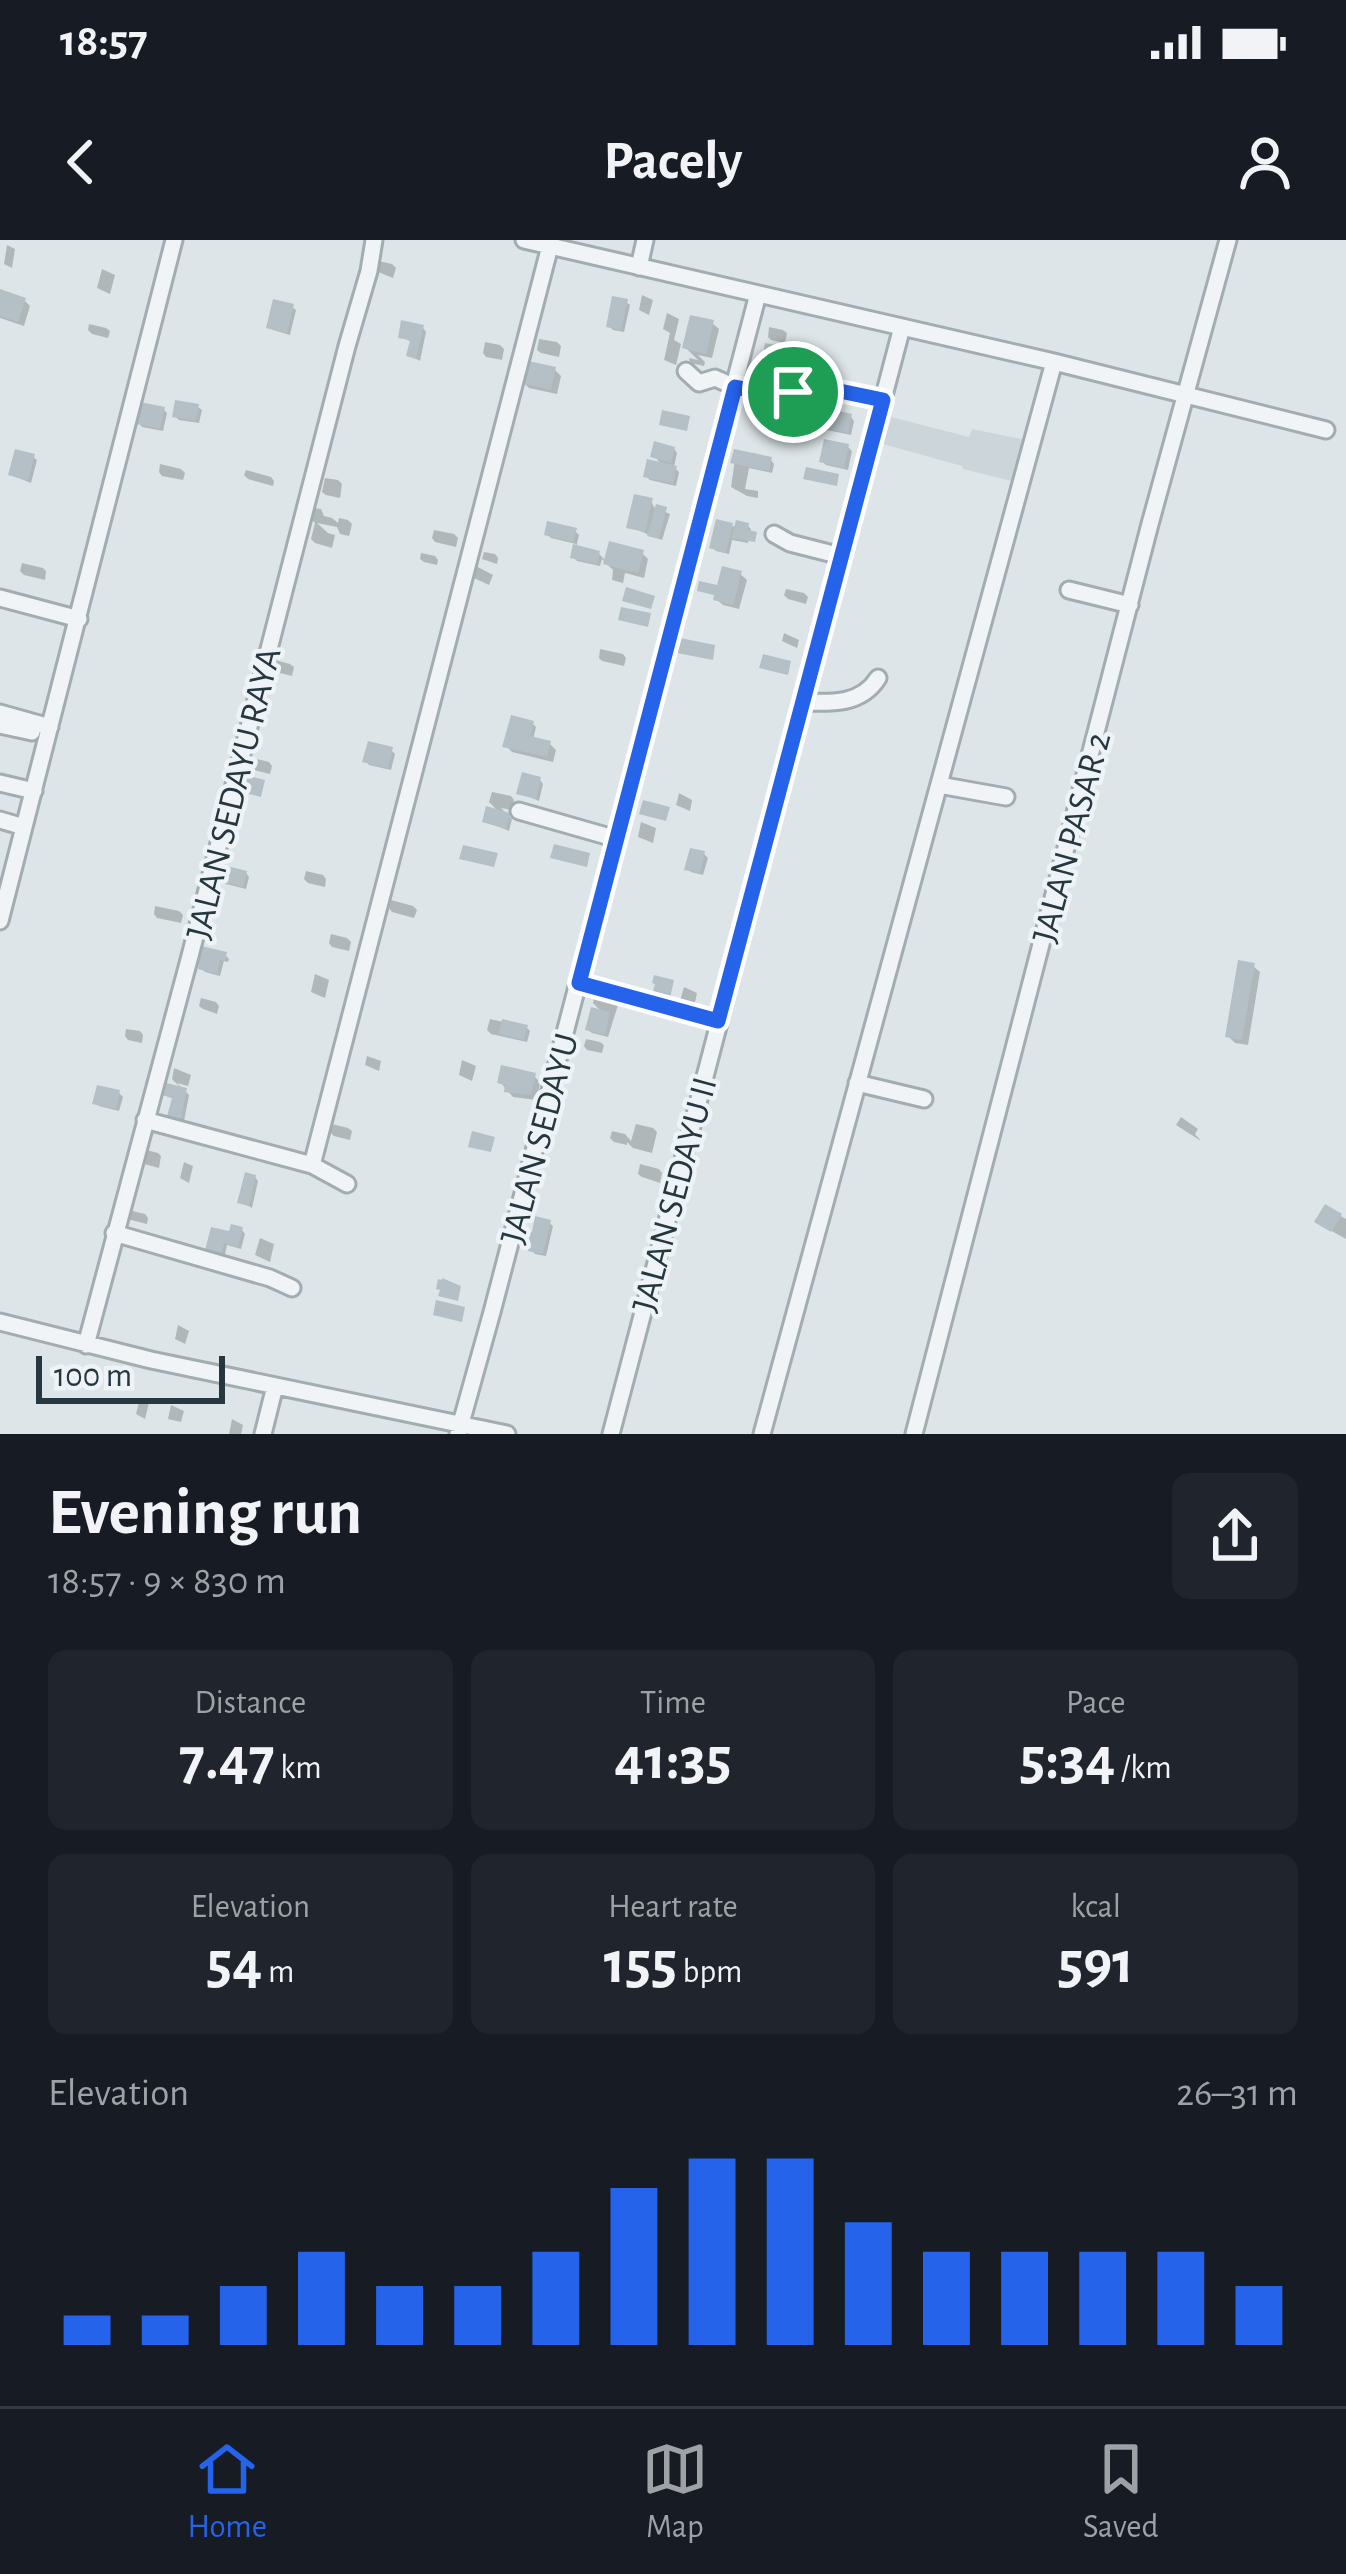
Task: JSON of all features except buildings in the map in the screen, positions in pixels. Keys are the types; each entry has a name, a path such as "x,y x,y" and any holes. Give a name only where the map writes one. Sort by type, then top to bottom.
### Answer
{"street":[{"path":"1,910 174,240"},
{"name":"JALAN SEDAYU RAYA","path":"86,1346 366,286 374,240"},
{"path":"524,240 1054,362 1184,403 1326,430"},
{"path":"639,266 646,240"},
{"name":"JALAN PASAR 2","path":"914,1434 1228,240"},
{"path":"312,1165 550,246"},
{"name":"JALAN SEDAYU","path":"460,1430 758,294"},
{"name":"JALAN SEDAYU II","path":"610,1434 902,327"},
{"path":"762,1434 1054,362"},
{"path":"686,371 699,383 715,377 735,387 784,397 806,384 883,400"},
{"path":"774,534 790,544 841,556"},
{"path":"1069,590 1130,604"},
{"path":"0,598 79,619"},
{"path":"803,702 860,697 878,678"},
{"path":"0,713 49,731"},
{"path":"0,725 49,731"},
{"path":"0,783 34,791"},
{"path":"939,785 1006,797"},
{"path":"519,812 617,839"},
{"path":"0,820 24,826"},
{"path":"579,983 718,1021"},
{"path":"857,1083 924,1099"},
{"path":"145,1120 312,1165 347,1184"},
{"path":"114,1233 292,1288"},
{"path":"0,1322 86,1346 460,1430 507,1434"},
{"path":"262,1434 275,1386"}],"shaded area":[{"path":"883,415 969,437 972,429 1035,442 1024,484 876,442"}],"route":[{"path":"806,384 819,385 883,400 718,1021 579,983 735,387 784,397 793,392 806,384"}]}
